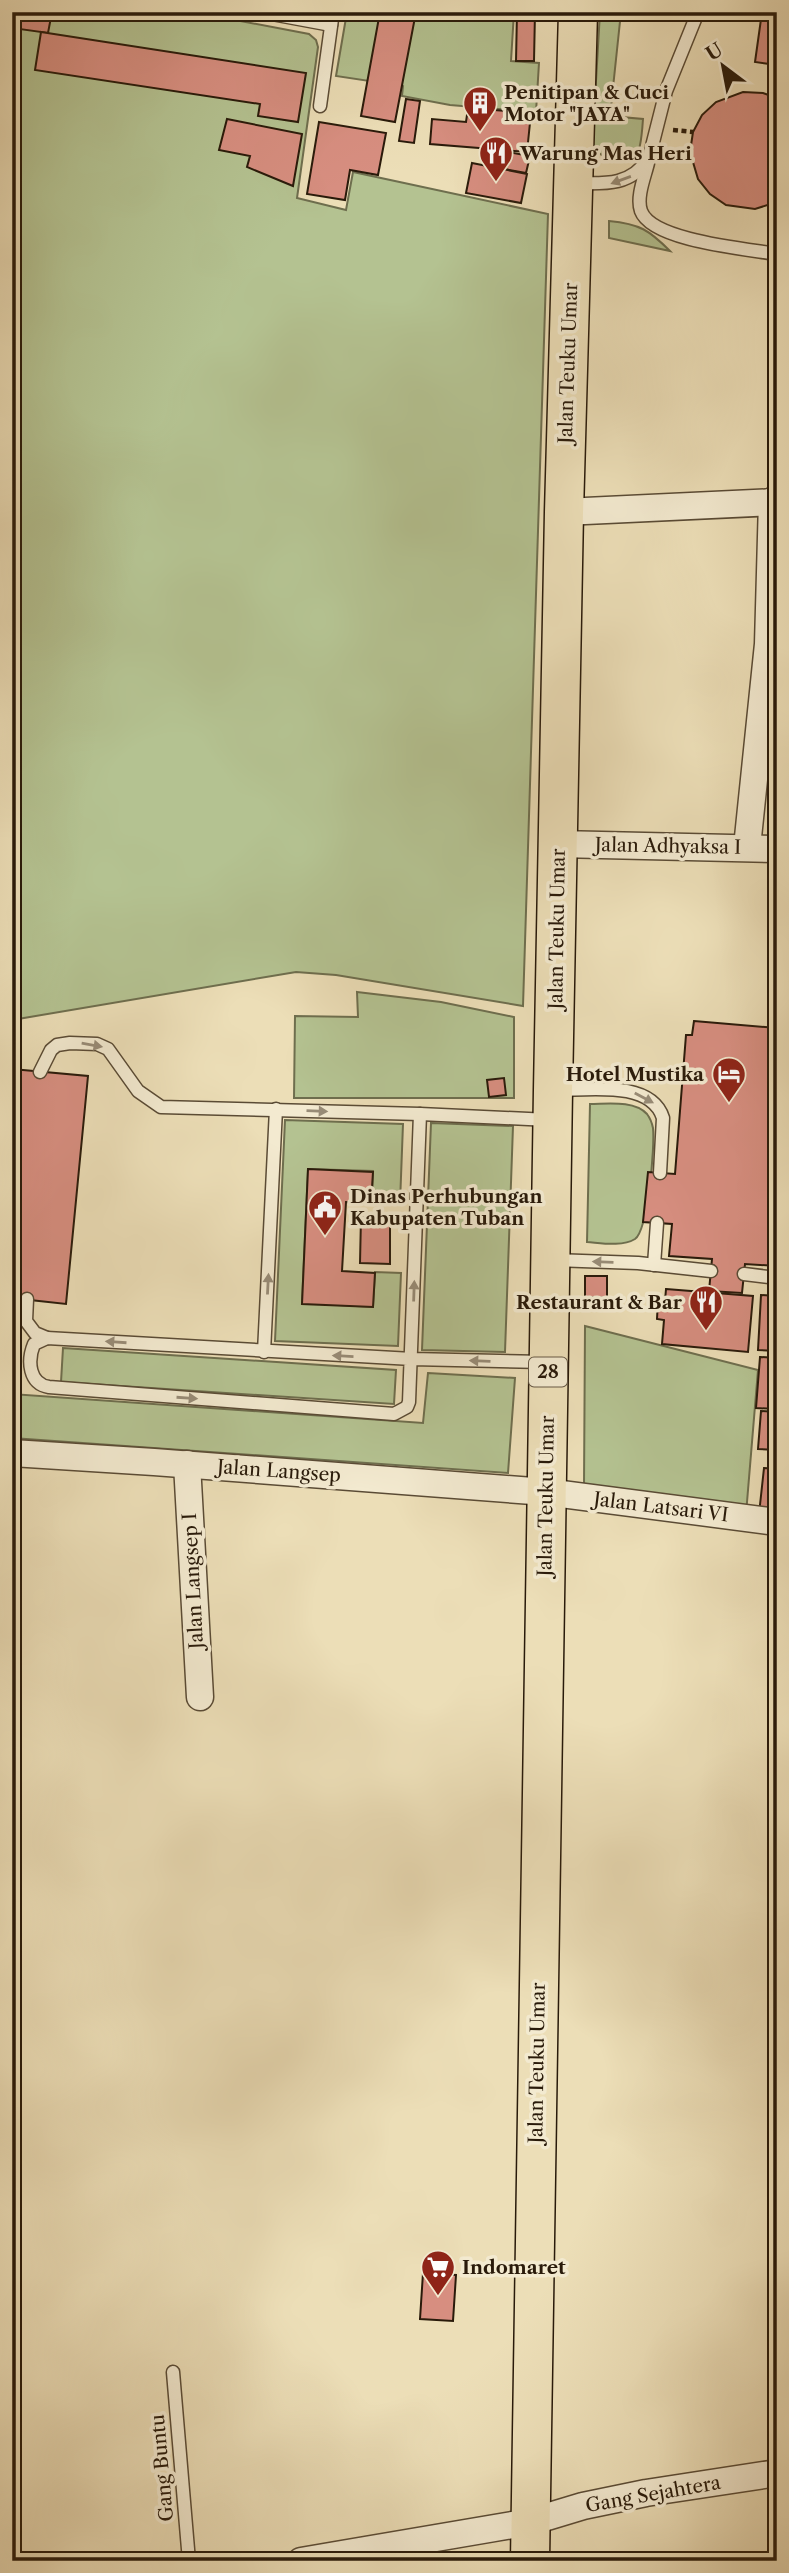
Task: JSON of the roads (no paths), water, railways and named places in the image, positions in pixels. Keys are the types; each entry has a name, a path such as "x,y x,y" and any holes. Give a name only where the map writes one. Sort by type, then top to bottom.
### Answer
{"highway":[{"name":"Jalan Teuku Umar","path":"530,2561 564,512 578,12"}],"street":[{"path":"564,512 774,501 768,644 747,847"},
{"name":"Jalan Adhyaksa I","path":"558,844 777,849"},
{"name":"Jalan Langsep","path":"12,1453 546,1492"},
{"name":"Jalan Langsep I","path":"187,1464 200,1697"},
{"name":"Jalan Latsari VI","path":"546,1492 777,1522"},
{"name":"Gang Sejahtera","path":"301,2561 530,2522 646,2493 777,2473"}],"lane":[{"path":"261,12 332,19 320,106"},
{"path":"698,12 666,91 640,205 644,217 653,226 666,232 777,254"},
{"path":"574,183 618,183 636,173 649,158"},
{"path":"40,1072 51,1049 57,1045 97,1044 108,1049 138,1091 161,1107 420,1114 553,1105 624,1091 641,1094 660,1109 663,1118 660,1173"},
{"path":"264,1352 276,1110"},
{"path":"420,1114 412,1359 407,1407 394,1414 43,1386 37,1382 31,1370 31,1351 39,1340 47,1338 264,1352 412,1359 549,1362"},
{"path":"654,1265 657,1223"},
{"path":"551,1260 654,1265 710,1271"},
{"path":"744,1275 777,1278"},
{"path":"27,1299 26,1321 35,1333 47,1338"},
{"name":"Gang Buntu","path":"173,2372 189,2561"}],"place":[{"name":"Penitipan & Cuci Motor \"JAYA\"","path":"480,133"},
{"name":"Warung Mas Heri","path":"496,183"},
{"name":"Hotel Mustika","path":"729,1104"},
{"name":"Dinas Perhubungan Kabupaten Tuban","path":"325,1237"},
{"name":"Restaurant & Bar","path":"706,1332"},
{"name":"Indomaret","path":"438,2297"}]}
